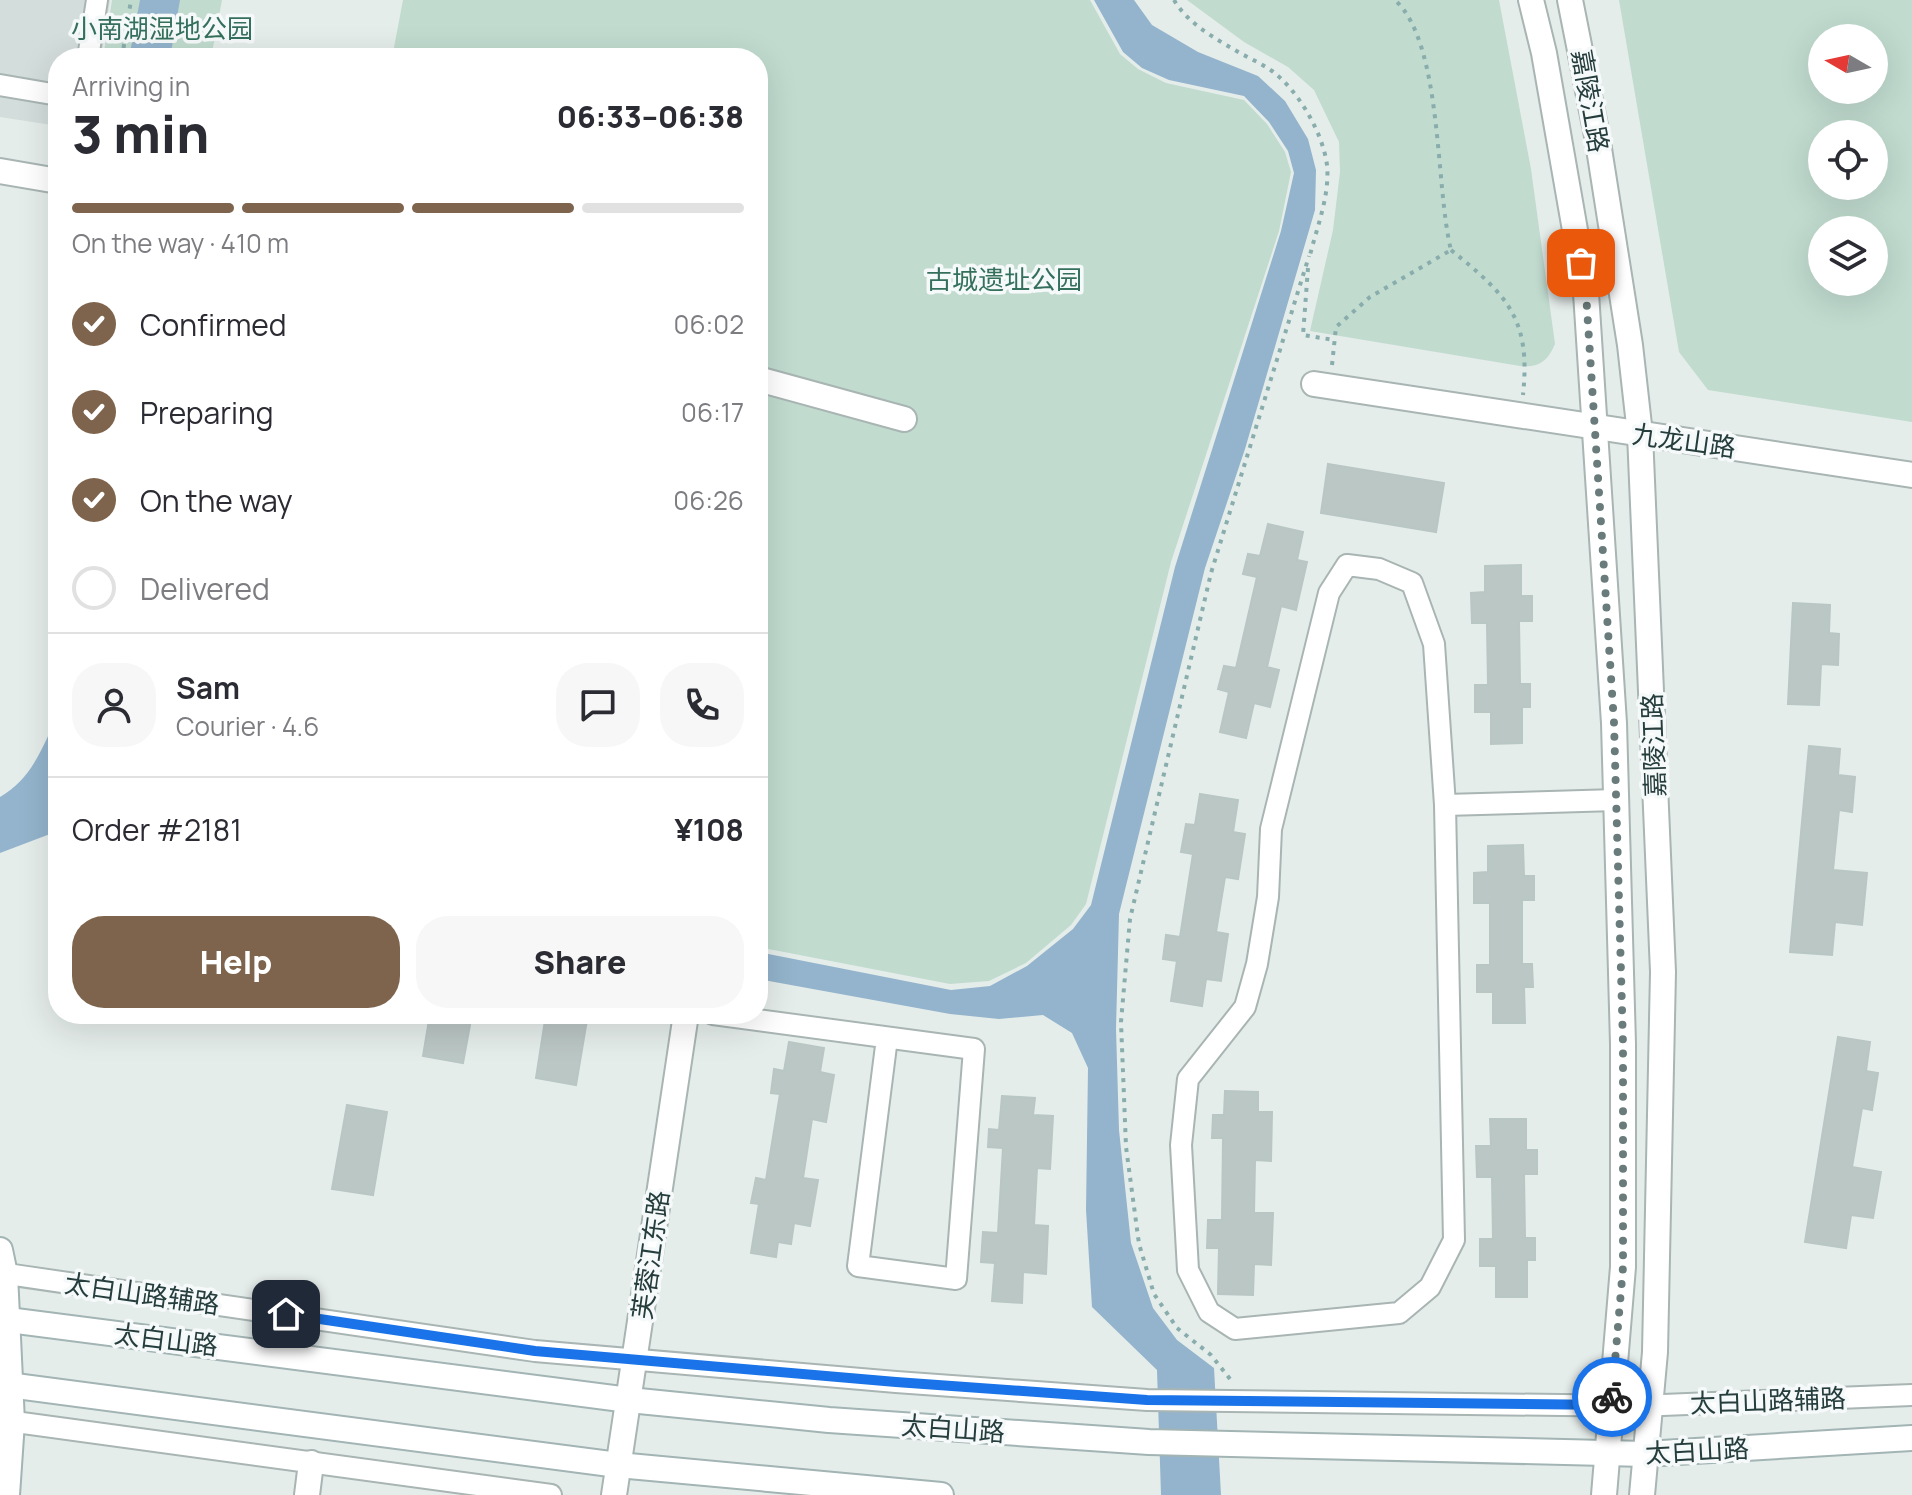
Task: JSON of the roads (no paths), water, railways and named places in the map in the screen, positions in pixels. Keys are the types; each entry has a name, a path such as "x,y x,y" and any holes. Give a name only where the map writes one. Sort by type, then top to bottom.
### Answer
{"street":[{"path":"90,48 97,0"},
{"name":"嘉陵江路","path":"1531,0 1544,53 1586,293 1616,800 1623,1044 1623,1267 1604,1495"},
{"name":"嘉陵江路","path":"1570,0 1597,136 1630,345 1640,434 1663,972 1655,1352 1642,1495"},
{"path":"0,85 48,93"},
{"path":"0,171 48,178"},
{"path":"768,382 904,419"},
{"name":"九龙山路","path":"1322,386 1912,475"},
{"path":"1347,565 1379,569 1412,583 1434,644 1445,805 1454,1240 1430,1287 1399,1313 1235,1329 1209,1312 1188,1270 1181,1145 1188,1079 1245,1007 1257,964 1268,897 1271,829 1329,593 1347,565"},
{"path":"1445,805 1616,800"},
{"path":"768,1022 974,1049 956,1279 858,1266 887,1038"},
{"name":"芙蓉江东路","path":"614,1495 685,1024"},
{"path":"2,1266 7,1495"},
{"name":"太白山路辅路","path":"2,1266 535,1351 1147,1400 1650,1405 1912,1395"},
{"name":"太白山路","path":"4,1319 629,1400 829,1420 1149,1442 1239,1447 1645,1454 1912,1438"},
{"path":"5,1385 618,1465 941,1495"},
{"path":"6,1421 551,1495"},
{"path":"307,1495 311,1463"}],"water":[{"path":"140,0 180,0 172,48 131,48"},
{"path":"1094,0 1134,0 1152,25 1198,52 1258,76 1285,101 1308,139 1316,170 1315,210 1245,449 1205,568 1119,914 1116,1029 1119,1130 1131,1243 1153,1308 1177,1340 1214,1368 1221,1495 1161,1495 1157,1370 1092,1307 1086,1210 1088,1068 1072,1033 1043,1015 999,1019 950,1014 768,981 768,954 951,990 990,986 1027,966 1073,929 1091,905 1175,567 1281,231 1294,173 1288,151 1269,122 1244,96 1169,80 1142,68 1123,52"},
{"path":"48,736 48,835 0,853 0,797 21,781"}],"park label":[{"name":"小南湖湿地公园","path":"162,29"},
{"name":"古城遗址公园","path":"1004,280"}]}
